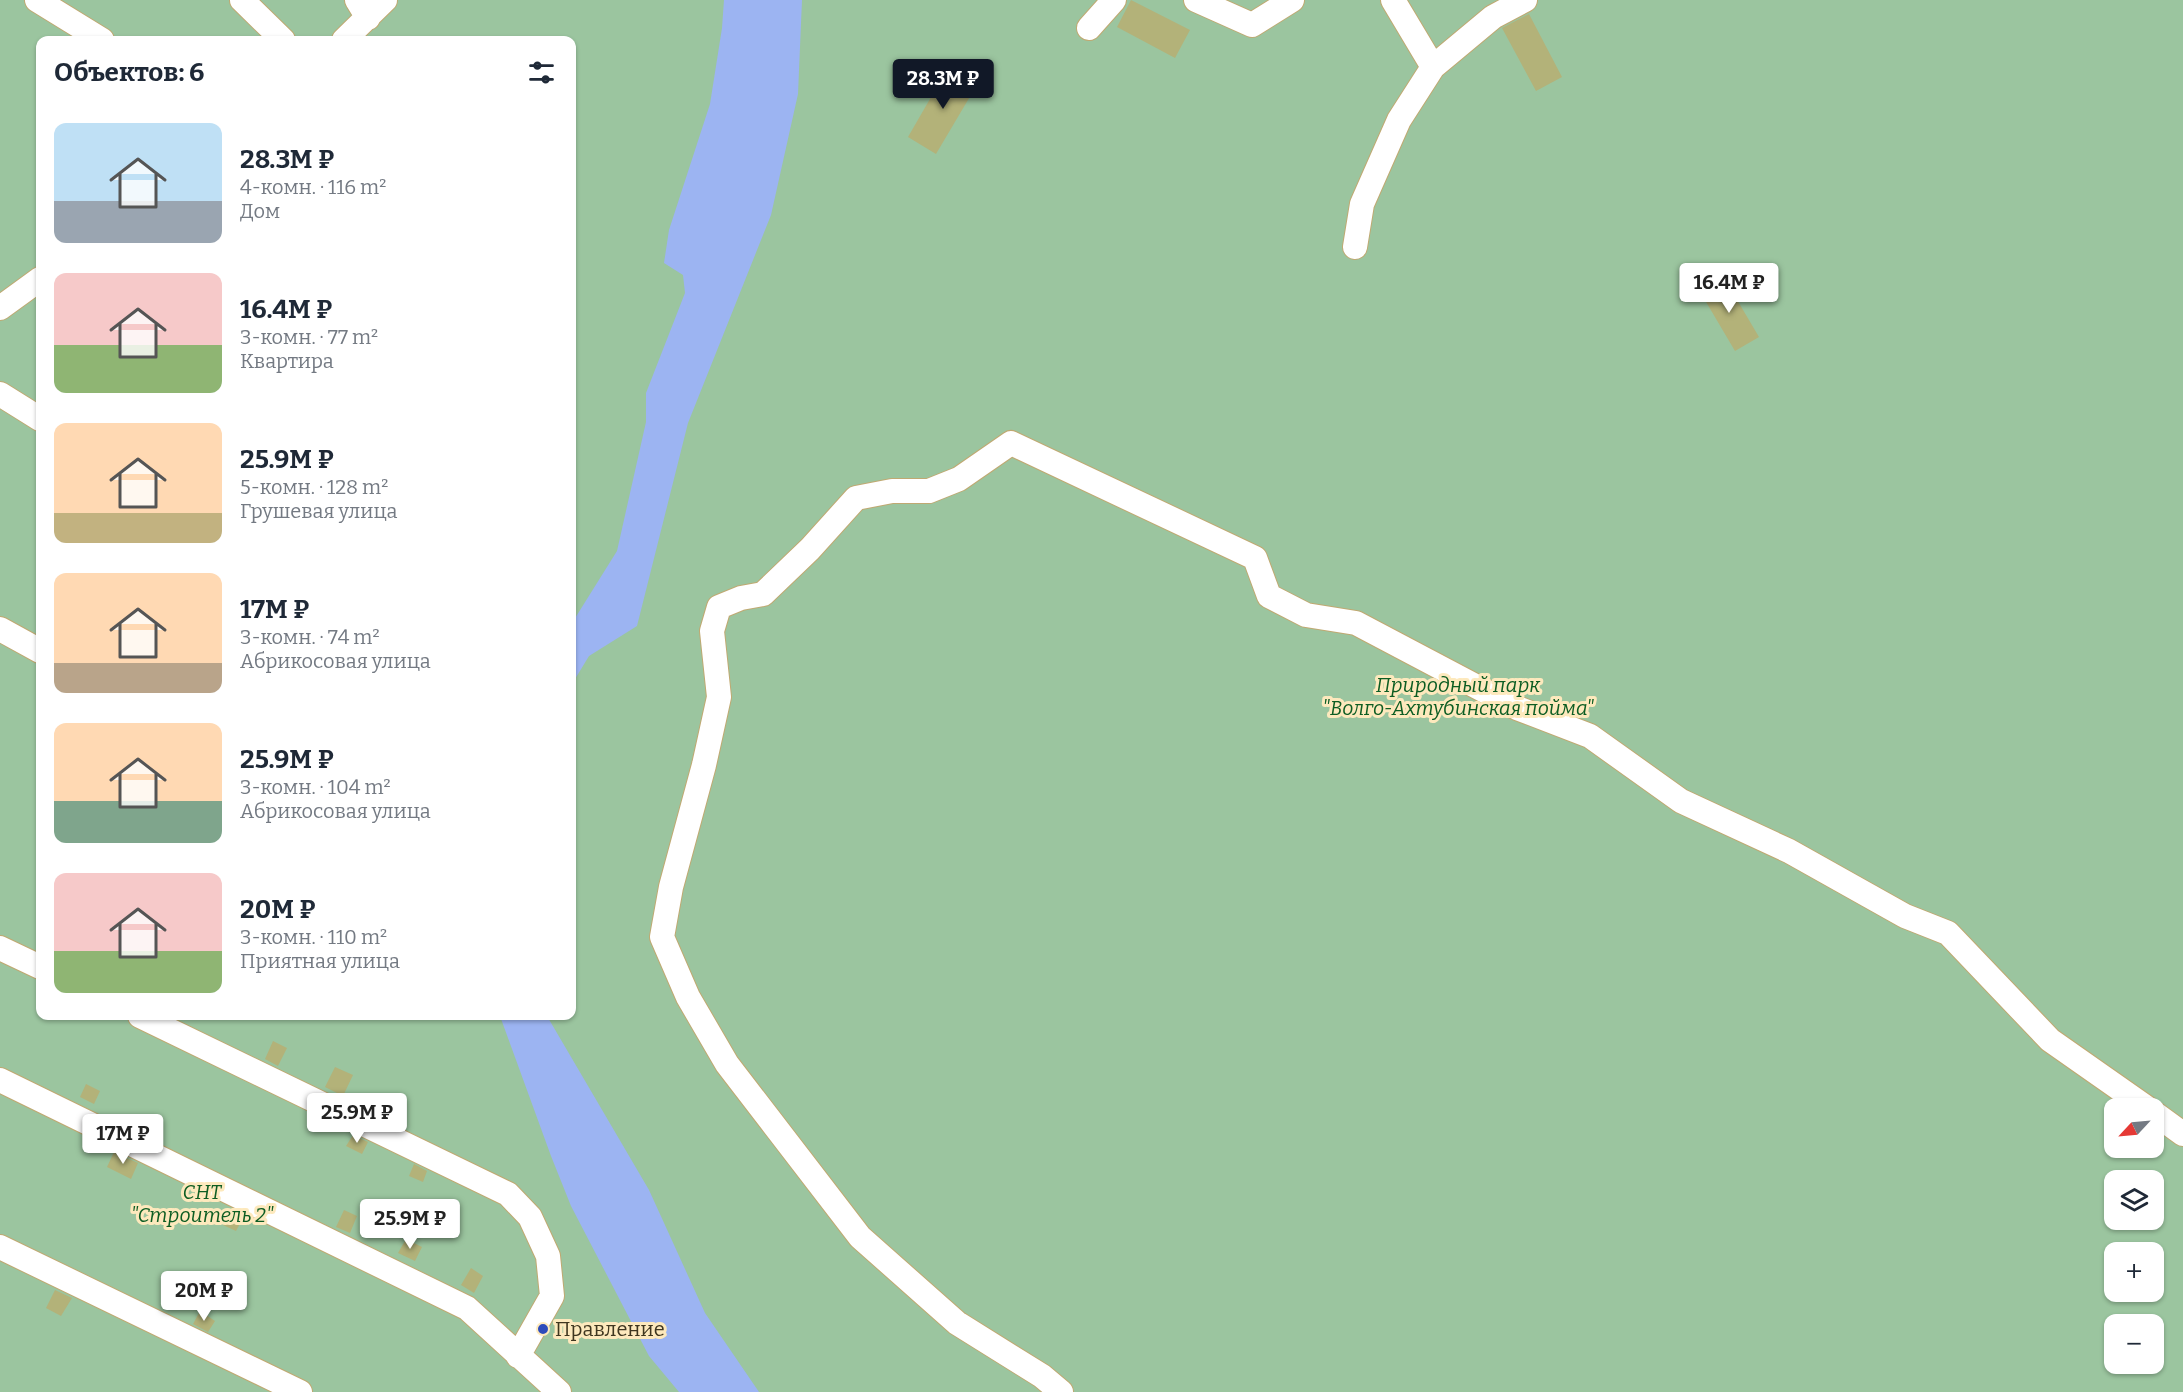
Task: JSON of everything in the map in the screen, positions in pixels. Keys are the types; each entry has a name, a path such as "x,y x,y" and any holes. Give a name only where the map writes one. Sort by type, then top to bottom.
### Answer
{"street":[{"path":"37,0 96,36"},
{"path":"242,0 279,36"},
{"path":"346,36 363,9 385,0"},
{"path":"1089,28 1114,0"},
{"path":"1196,0 1252,25 1292,0"},
{"path":"1393,0 1433,67"},
{"path":"1355,247 1362,204 1399,120 1433,67 1486,8 1525,0"},
{"path":"0,308 36,282"},
{"path":"0,394 36,416"},
{"path":"1061,1392 1042,1376 957,1323 860,1237 727,1064 688,997 662,937 671,887 704,765 719,697 712,631 719,607 741,598 763,594 810,549 856,498 892,491 928,491 959,479 1011,442 1255,558 1269,596 1306,615 1356,623 1517,708 1590,736 1681,801 1789,851 1905,916 1948,933 2050,1040 2133,1098"},
{"path":"0,629 36,649"},
{"path":"0,948 36,965"},
{"path":"148,1020 508,1194 530,1218 549,1256 552,1296 518,1356"},
{"path":"0,1080 467,1308 559,1392"},
{"path":"2164,1120 2183,1134"},
{"path":"0,1247 300,1392"}],"green space":[{"name":"Природный парк \"Волго-Ахтубинская пойма\"","path":"0,0 2183,0 2183,1392 0,1392"}],"water":[{"path":"724,0 802,0 798,94 771,215 688,423 637,626 589,656 576,677 576,617 617,551 646,422 646,393 685,293 683,275 664,263 669,230 710,104"},
{"path":"501,1020 549,1020 649,1190 705,1313 759,1392 679,1392 649,1356 571,1206"}],"building":[{"path":"1131,0 1190,30 1175,58 1117,27"},
{"path":"1529,14 1562,77 1536,91 1502,28"},
{"path":"949,66 978,83 936,154 908,137"},
{"path":"1723,276 1759,337 1735,351 1699,290"},
{"path":"273,1041 287,1048 278,1066 265,1059"},
{"path":"335,1067 353,1075 343,1096 325,1087"},
{"path":"86,1084 100,1091 94,1104 80,1097"},
{"path":"353,1135 368,1142 362,1154 346,1146"},
{"path":"114,1152 138,1163 131,1179 107,1167"},
{"path":"414,1164 427,1171 423,1182 409,1176"},
{"path":"344,1210 357,1216 350,1233 336,1227"},
{"path":"228,1211 243,1218 236,1231 223,1225"},
{"path":"406,1239 422,1247 415,1261 398,1253"},
{"path":"471,1268 483,1276 474,1293 461,1285"},
{"path":"55,1290 72,1298 61,1316 46,1308"},
{"path":"200,1311 215,1321 208,1332 193,1324"}],"place":[{"name":"Правление","path":"543,1329"}],"park label":[{"name":"СНТ \"Строитель 2\"","path":"202,1204"}]}
